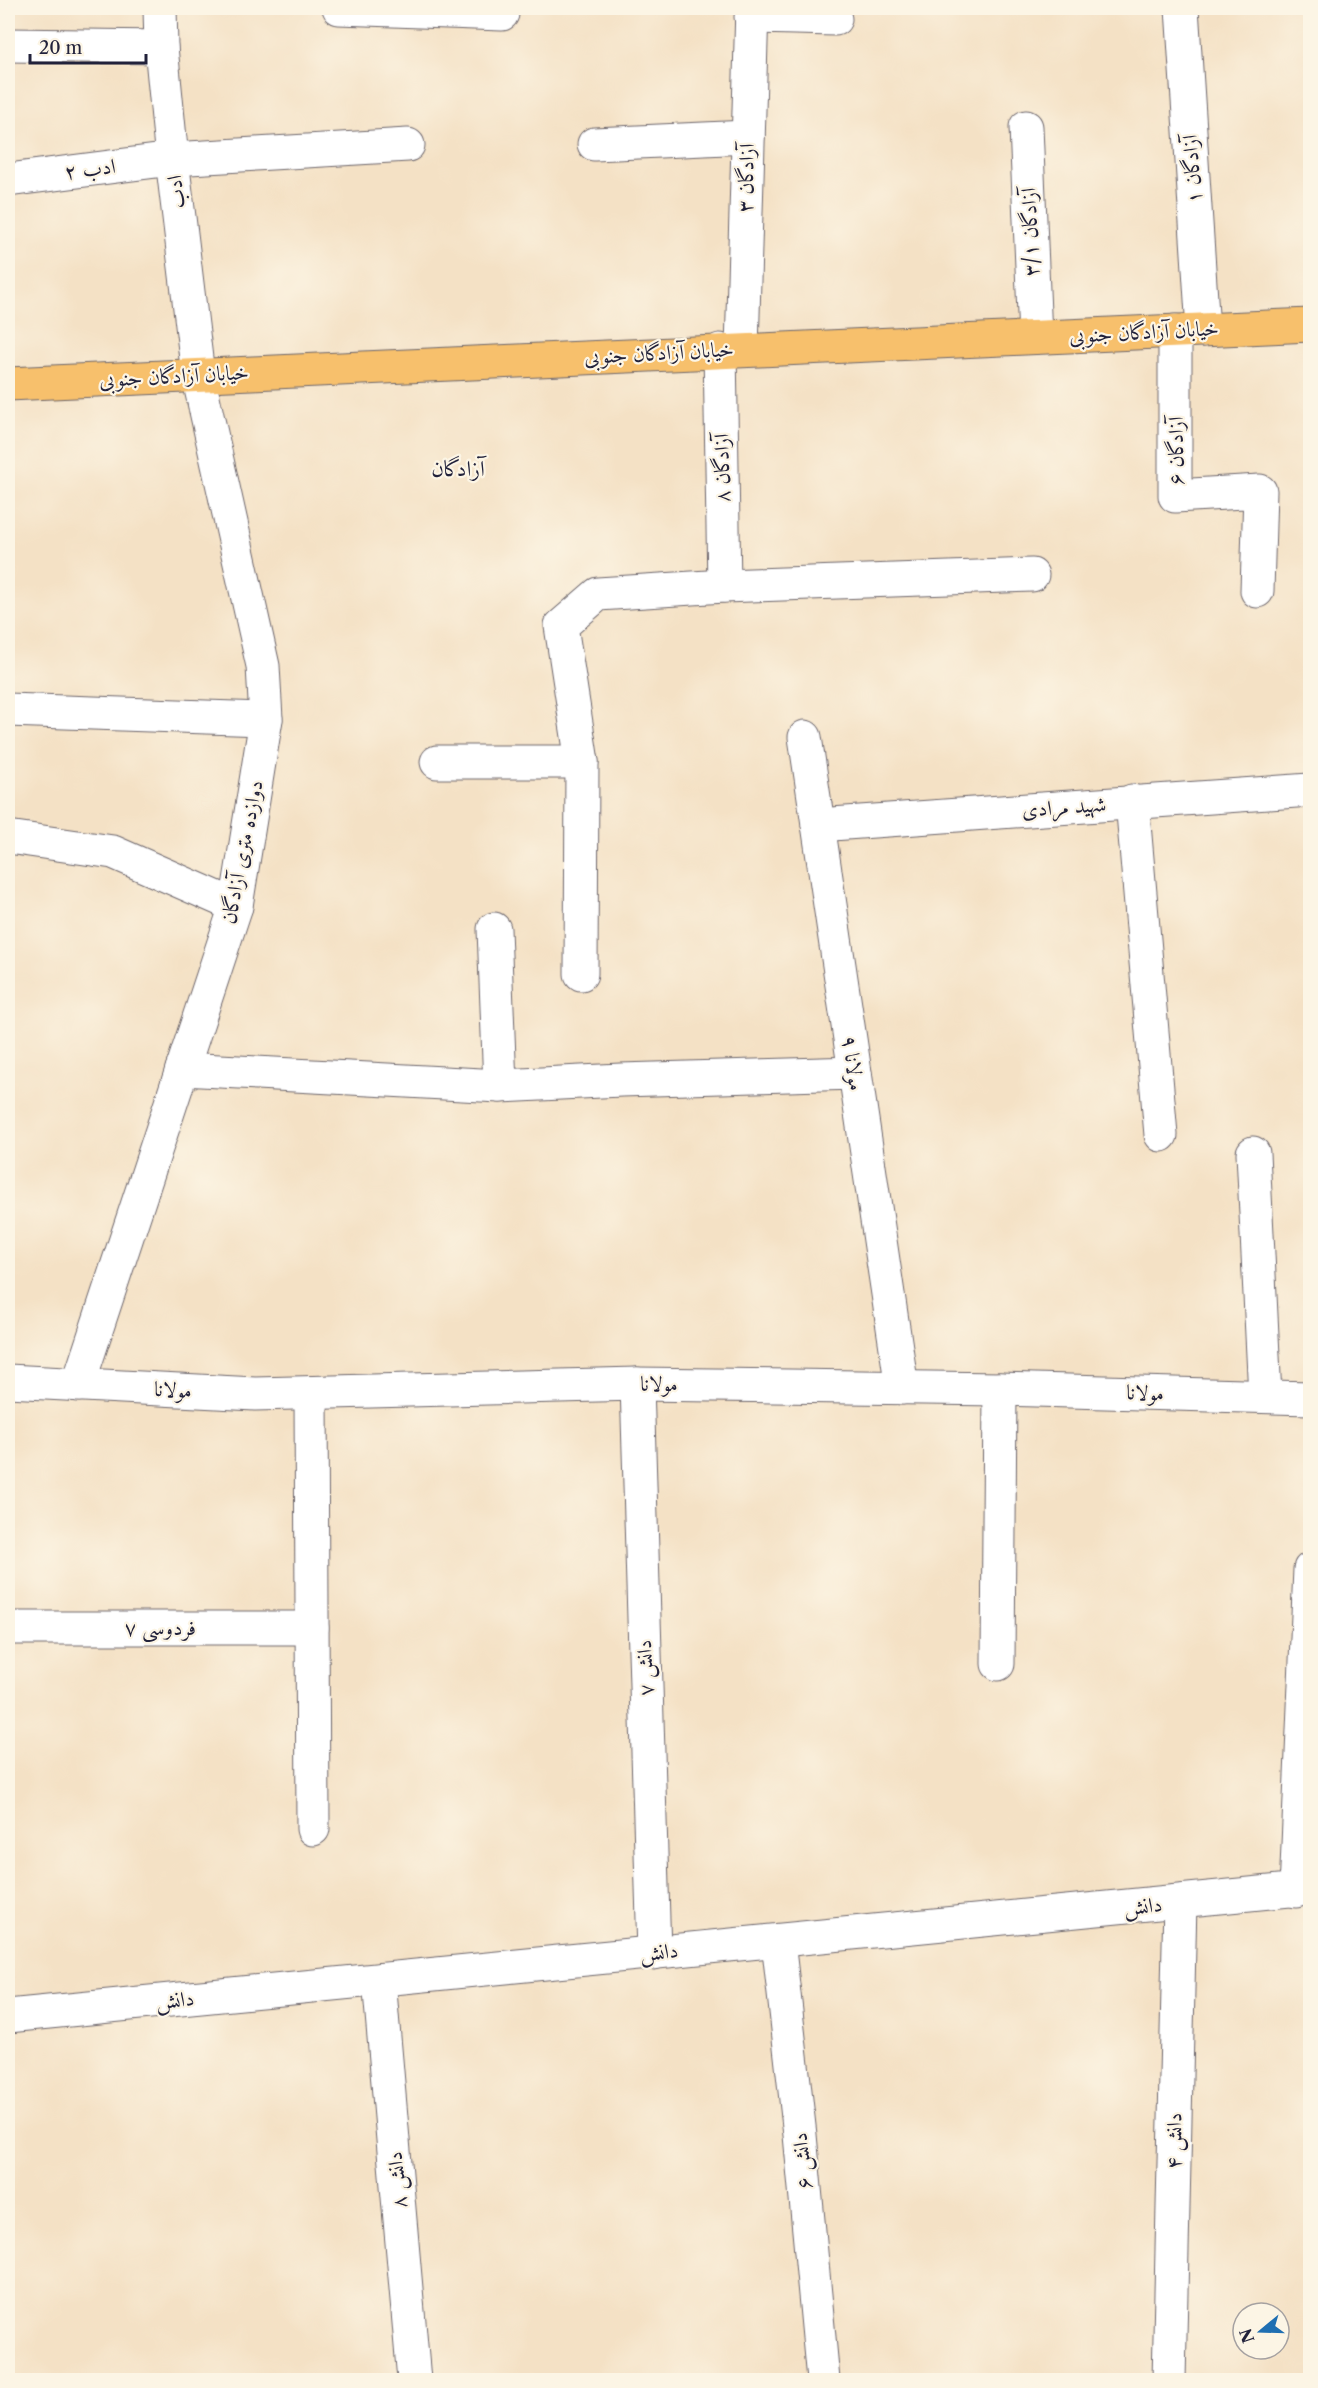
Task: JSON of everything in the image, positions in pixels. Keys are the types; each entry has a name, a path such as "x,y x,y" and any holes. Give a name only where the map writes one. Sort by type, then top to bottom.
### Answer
{"main road":[{"name":"خیابان آزادگان جنوبی","path":"8,384 1311,325"}],"street":[{"name":"ادب","path":"160,8 161,47 172,159 198,375"},
{"path":"339,8 502,14"},
{"name":"آزادگان ۱","path":"1182,8 1189,330"},
{"path":"752,12 835,19"},
{"name":"آزادگان ۳","path":"731,350 748,137 752,12"},
{"path":"8,45 161,47"},
{"name":"آزادگان ۳/۱","path":"1026,127 1035,337"},
{"path":"594,144 748,137"},
{"name":"ادب ۲","path":"8,180 172,159 408,145"},
{"name":"آزادگان ۶","path":"1189,330 1175,496 1260,491 1257,591"},
{"name":"آزادگان ۸","path":"723,586 731,350"},
{"name":"دوازده متری آزادگان","path":"78,1385 236,906 267,719 263,666 198,375"},
{"path":"581,974 582,762 561,626 598,594 723,586 1032,575"},
{"path":"8,710 267,719"},
{"name":"مولانا ۹","path":"805,737 902,1388"},
{"path":"437,762 582,762"},
{"name":"شهید مرادی","path":"818,825 1311,790"},
{"path":"1132,801 1161,1135"},
{"path":"8,837 113,852 236,906"},
{"path":"494,929 500,1086"},
{"path":"182,1069 500,1086 633,1079 855,1073"},
{"path":"1253,1153 1264,1396"},
{"name":"مولانا","path":"8,1381 255,1394 637,1384 1000,1389 1311,1398"},
{"name":"دانش ۷","path":"637,1384 654,1953"},
{"path":"998,1664 1000,1389"},
{"path":"311,1393 313,1829"},
{"path":"1303,1889 1311,1569"},
{"name":"فردوسی ۷","path":"8,1628 312,1628"},
{"name":"دانش","path":"8,2016 1303,1889"},
{"name":"دانش ۴","path":"1169,2380 1179,1902"},
{"name":"دانش ۶","path":"778,1941 800,2135 823,2380"},
{"name":"دانش ۸","path":"379,1980 414,2380"}],"district":[{"name":"آزادگان","path":"458,468"}]}
